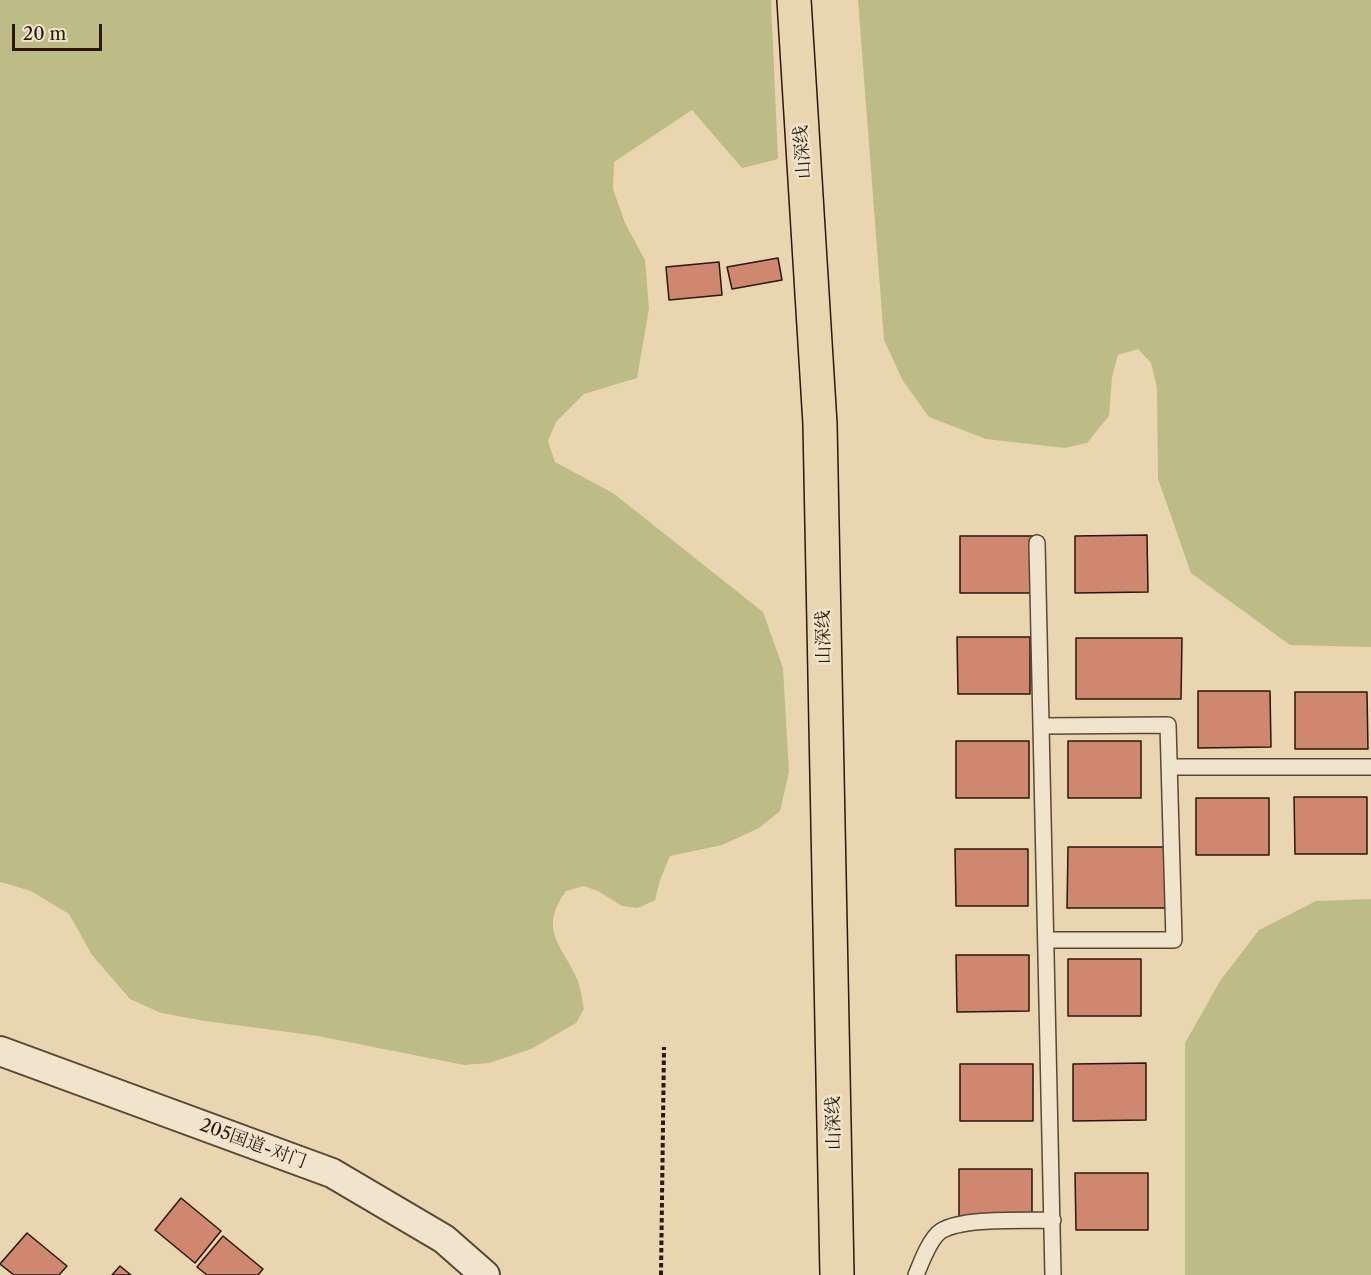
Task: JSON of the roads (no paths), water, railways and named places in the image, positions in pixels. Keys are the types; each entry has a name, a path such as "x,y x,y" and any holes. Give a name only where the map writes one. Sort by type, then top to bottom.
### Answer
{"highway":[{"name":"山深线","path":"794,0 820,424 837,1275"}],"street":[{"name":"205国道-对门","path":"0,1051 332,1173 444,1239 485,1275"}],"lane":[{"path":"1037,543 1053,1275"},
{"path":"1042,726 1168,725 1174,940 1047,940"},
{"path":"1169,767 1371,767"},
{"path":"916,1275 927,1250 940,1231 962,1223 1053,1220"}]}
